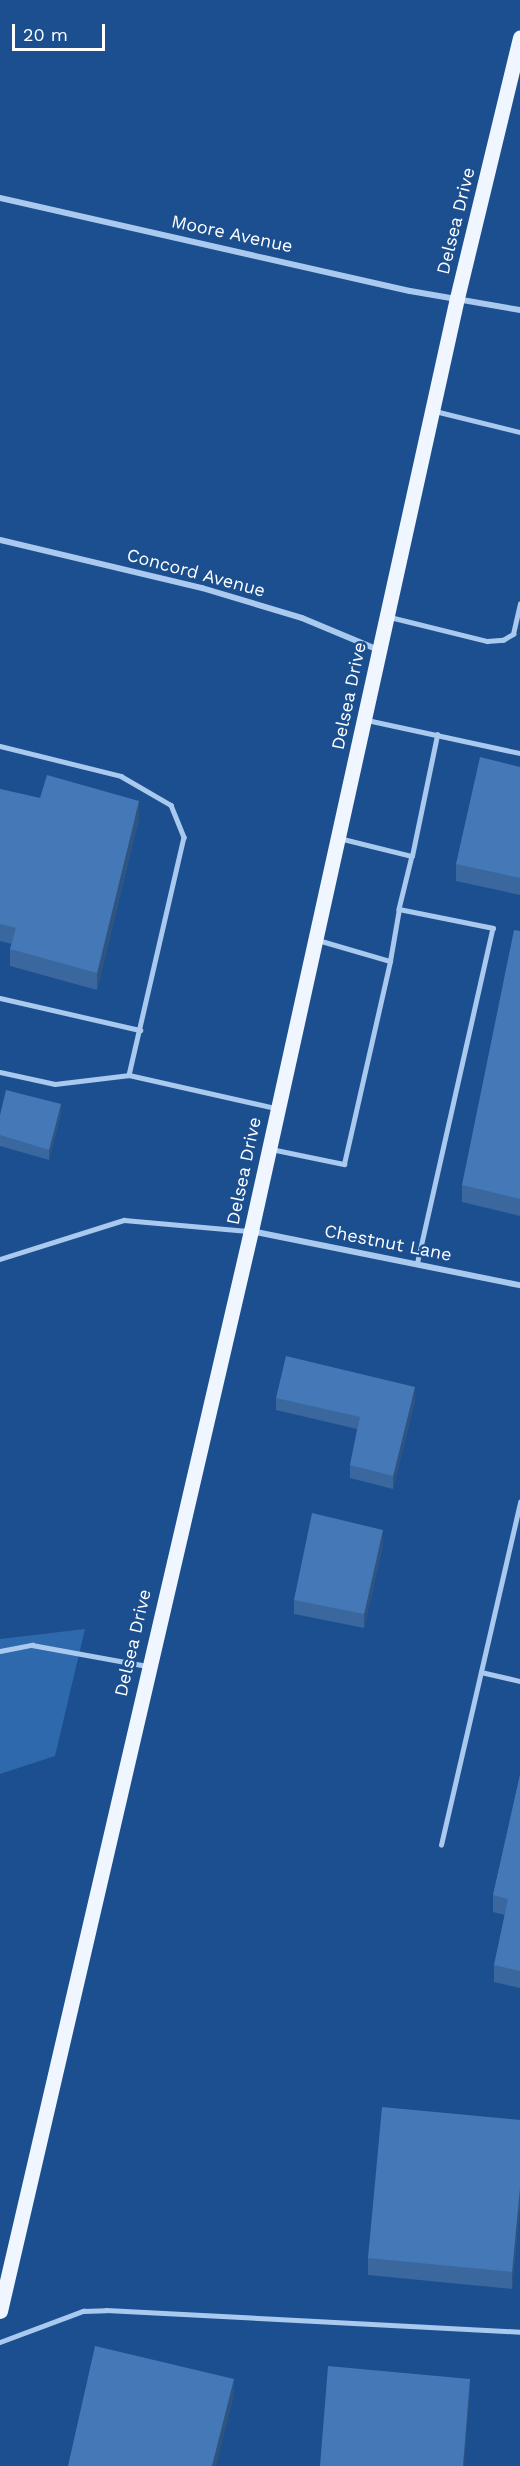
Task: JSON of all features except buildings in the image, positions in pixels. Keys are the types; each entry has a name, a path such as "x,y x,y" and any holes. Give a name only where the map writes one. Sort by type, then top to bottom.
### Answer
{"main road":[{"name":"Delsea Drive","path":"0,2311 147,1666 251,1231 457,298 520,37"}],"street":[{"name":"Moore Avenue","path":"0,198 410,291 520,310"},
{"name":"Concord Avenue","path":"0,540 202,588 302,618 380,650"},
{"name":"Chestnut Lane","path":"251,1231 520,1285"}],"lane":[{"path":"433,410 520,432"},
{"path":"387,616 487,641 503,640 513,634 520,604"},
{"path":"364,720 520,753"},
{"path":"269,1148 344,1164 390,961 437,735"},
{"path":"0,746 121,776 171,805 184,837 129,1075"},
{"path":"338,838 412,856"},
{"path":"399,909 493,928 417,1264"},
{"path":"315,939 390,961"},
{"path":"0,998 140,1030"},
{"path":"0,1072 55,1084 129,1075 278,1108"},
{"path":"0,1259 124,1220 251,1231"},
{"path":"441,1845 520,1502"},
{"path":"0,1652 32,1645 147,1666"},
{"path":"481,1672 520,1681"},
{"path":"0,2342 83,2311 106,2310 520,2332"}],"shaded area":[{"path":"85,1629 55,1756 0,1774 0,1639"}]}
